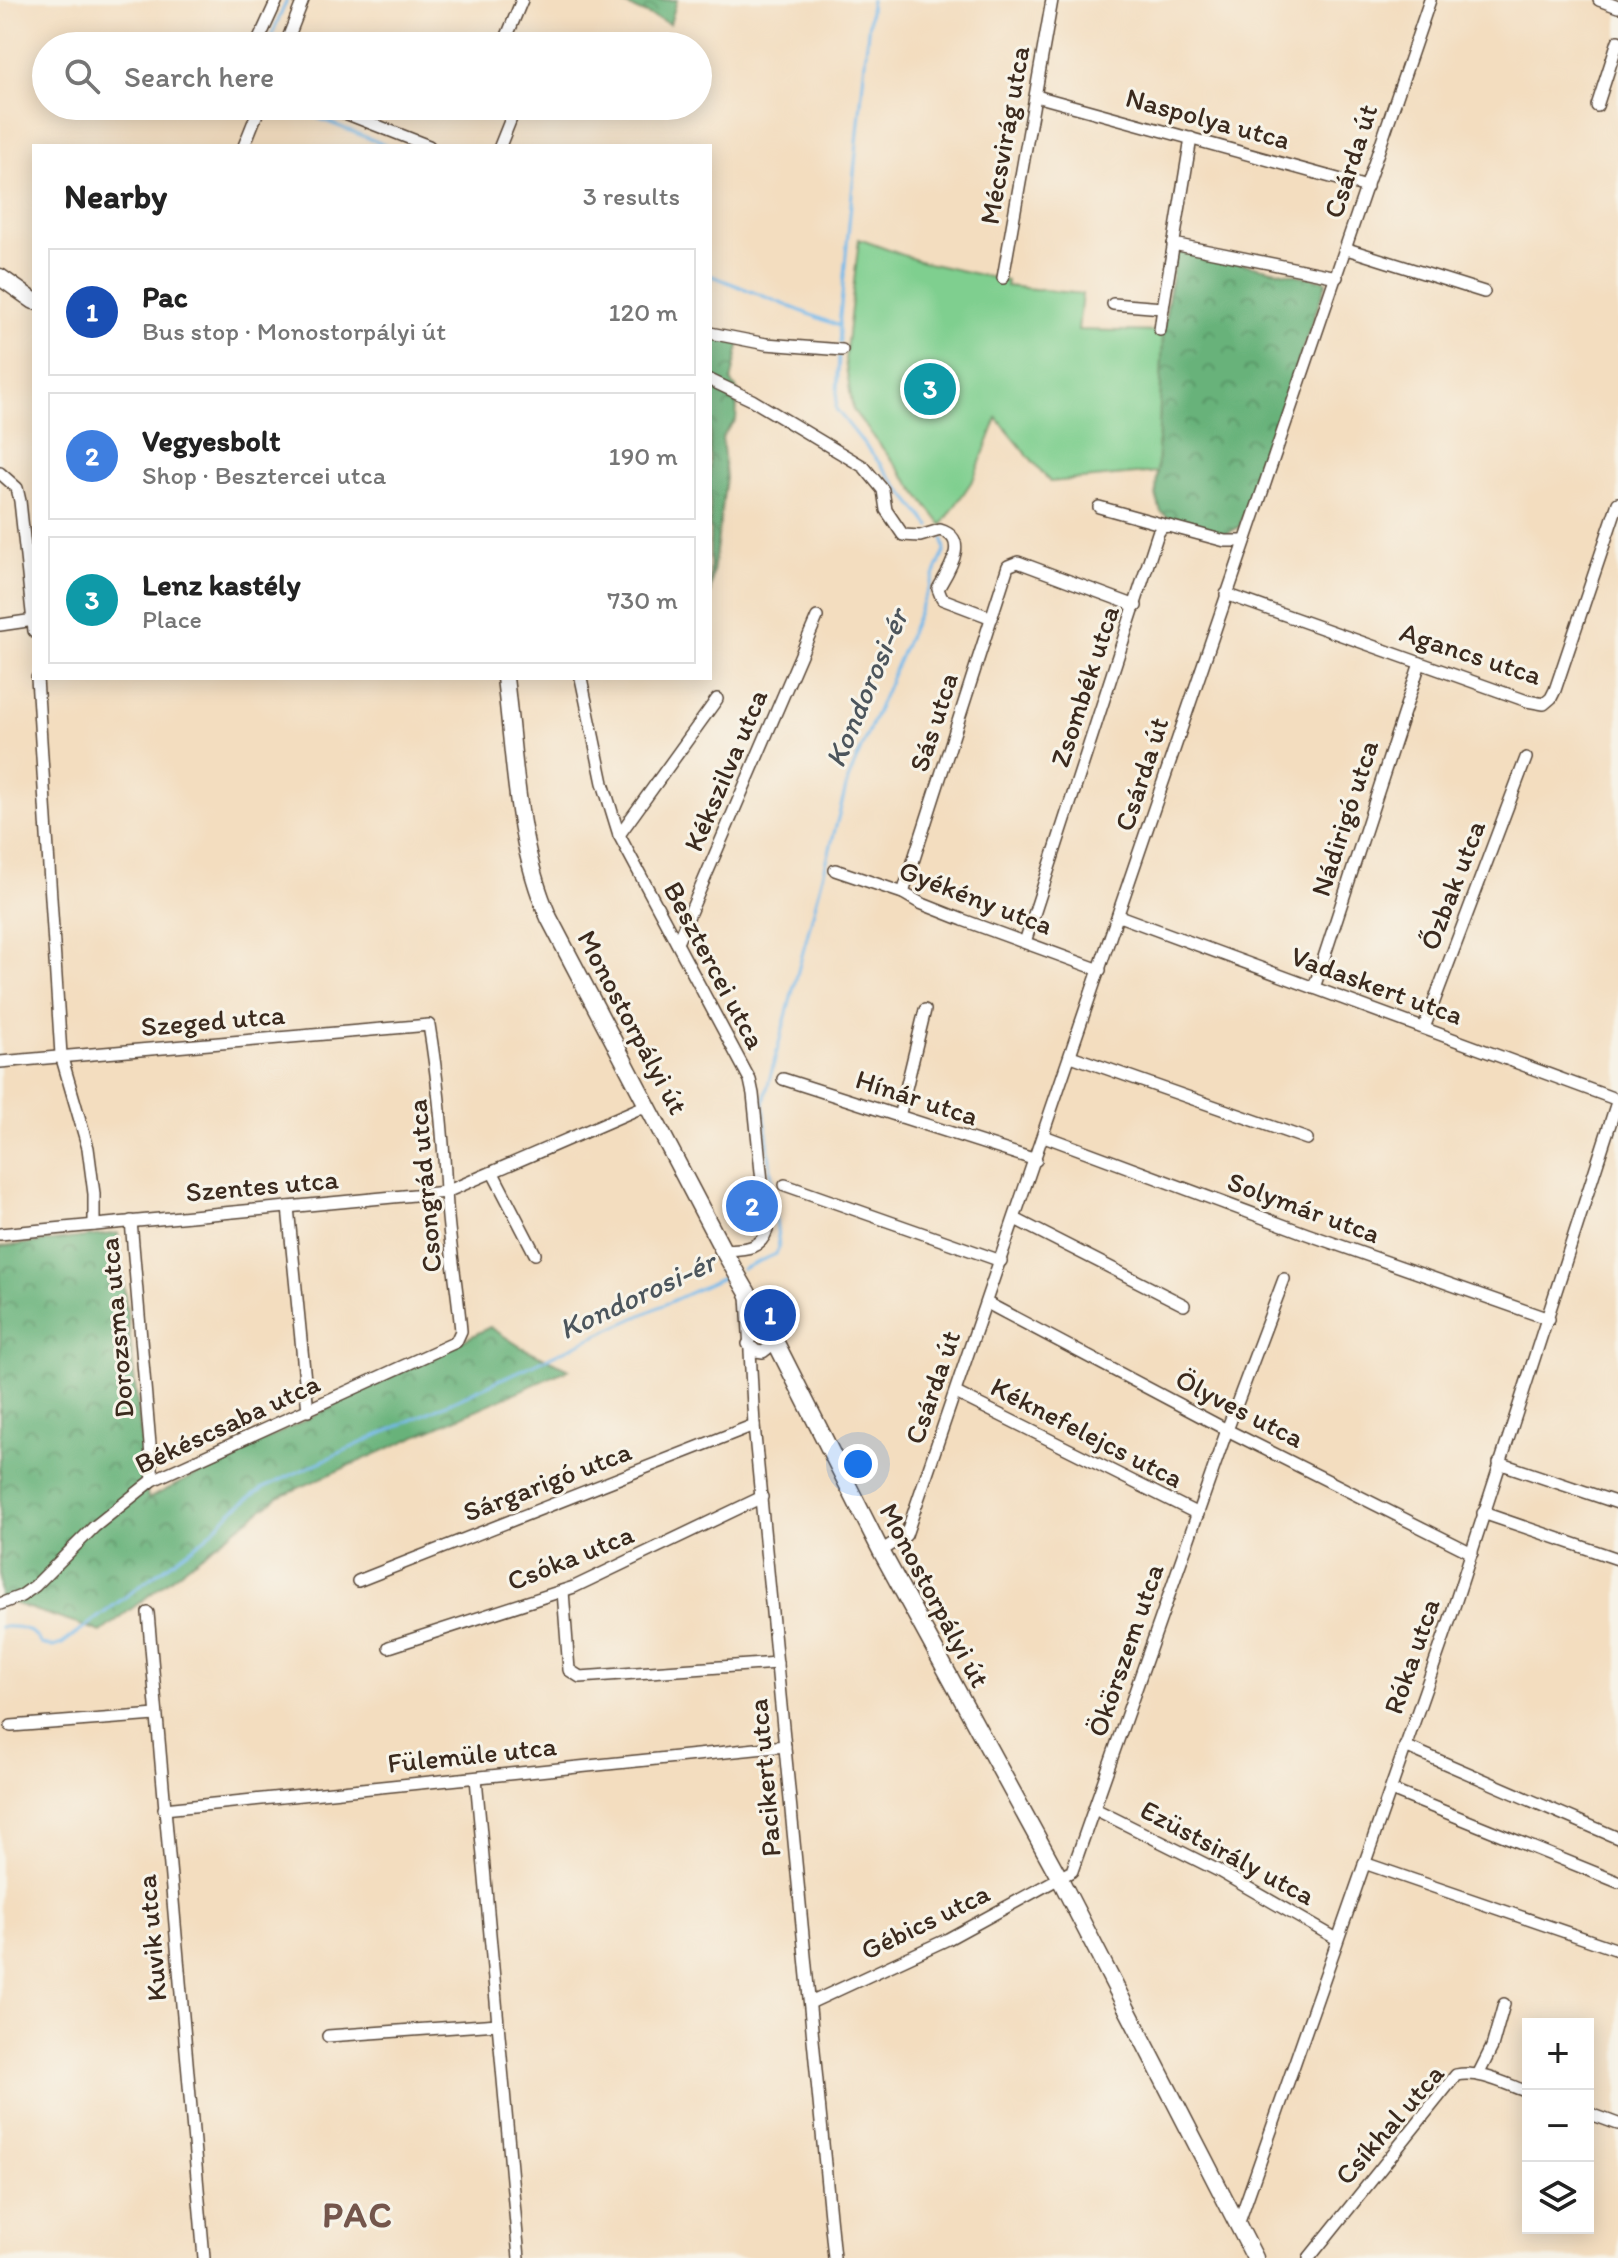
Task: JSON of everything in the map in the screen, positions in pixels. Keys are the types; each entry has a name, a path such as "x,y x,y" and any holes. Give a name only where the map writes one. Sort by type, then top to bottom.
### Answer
{"street":[{"path":"262,32 277,0"},
{"path":"290,32 303,0"},
{"path":"509,32 522,0"},
{"name":"Mécsvirág utca","path":"1003,278 1052,0"},
{"name":"Csárda út","path":"881,1551 906,1535 1430,0"},
{"path":"1599,0 1618,7"},
{"path":"1597,106 1618,41"},
{"name":"Naspolya utca","path":"1036,96 1367,187"},
{"path":"245,144 253,120"},
{"path":"363,120 424,144"},
{"path":"501,144 510,120"},
{"path":"1160,330 1191,138"},
{"path":"1173,244 1337,277"},
{"path":"1347,249 1484,292"},
{"path":"0,277 32,300"},
{"path":"1113,304 1163,308"},
{"path":"712,333 766,344 842,350"},
{"path":"712,381 776,414 864,467 883,490 886,510 903,535 920,536 940,530 950,534 956,557 938,589 939,594 942,599 992,618"},
{"path":"0,473 17,488 32,603"},
{"name":"Agancs utca","path":"1226,594 1544,704 1551,698 1618,503"},
{"path":"1099,507 1225,541 1244,541"},
{"name":"Zsombék utca","path":"1025,942 1158,533 1162,527 1169,526"},
{"name":"Sás utca","path":"903,893 1008,566 1018,562 1136,606"},
{"name":"Kékszilva utca","path":"677,943 817,617"},
{"path":"0,625 32,620"},
{"name":"Nádirigó utca","path":"1314,988 1420,663"},
{"path":"37,680 61,1055 88,1148 94,1194 94,1225"},
{"name":"Monostorpályi út","path":"505,680 525,834 539,895 723,1250 772,1335 881,1551 1060,1879 1255,2258"},
{"name":"Besztercei utca","path":"581,680 603,783 619,835 750,1080 767,1230 758,1245 747,1249 723,1250"},
{"path":"619,835 717,699"},
{"name":"Őzbak utca","path":"1424,1028 1526,758"},
{"name":"Gyékény utca","path":"835,870 903,893 920,903 1100,970"},
{"name":"Vadaskert utca","path":"1119,916 1618,1100"},
{"path":"899,1117 925,1010"},
{"name":"Szeged utca","path":"0,1062 429,1025"},
{"name":"Csongrád utca","path":"429,1025 446,1156 440,1192 459,1300 461,1331 456,1342"},
{"path":"1071,1056 1307,1139"},
{"name":"Hínár utca","path":"783,1079 1036,1160"},
{"name":"Róka utca","path":"1238,2225 1472,1553 1618,1100"},
{"name":"Szentes utca","path":"0,1234 440,1192 493,1173 647,1105"},
{"name":"Solymár utca","path":"1044,1136 1307,1234 1549,1319"},
{"path":"493,1173 535,1254"},
{"path":"785,1185 1001,1261"},
{"path":"288,1207 308,1411"},
{"path":"1015,1219 1184,1305"},
{"name":"Dorozsma utca","path":"131,1221 153,1480"},
{"name":"Ökörszem utca","path":"1060,1879 1072,1871 1227,1430 1284,1279"},
{"name":"Pacikert utca","path":"747,1293 754,1425 834,2258"},
{"name":"Ölyves utca","path":"987,1303 1227,1430 1472,1553"},
{"path":"748,1344 756,1351 763,1352 772,1345 772,1335"},
{"name":"Békéscsaba utca","path":"0,1604 21,1596 35,1586 94,1527 153,1480 456,1342"},
{"name":"Kéknefelejcs utca","path":"956,1393 1198,1514"},
{"name":"Sárgarigó utca","path":"358,1581 754,1425"},
{"path":"1499,1463 1618,1503"},
{"name":"Csóka utca","path":"389,1647 563,1591 762,1497"},
{"path":"1483,1513 1618,1559"},
{"path":"563,1591 569,1670 580,1677 777,1663"},
{"name":"Kuvik utca","path":"148,1613 204,2258"},
{"path":"11,1726 156,1715"},
{"name":"Fülemüle utca","path":"164,1809 785,1746"},
{"path":"1405,1746 1618,1838"},
{"path":"476,1778 519,2258"},
{"path":"1391,1790 1618,1882"},
{"name":"Ezüstsirály utca","path":"1095,1809 1217,1870 1337,1939"},
{"path":"1364,1863 1618,1950"},
{"name":"Gébics utca","path":"810,2003 948,1939 1060,1879"},
{"path":"1478,2075 1492,2047 1504,2004"},
{"path":"328,2036 498,2024"},
{"name":"Csíkhal utca","path":"1309,2258 1456,2075 1478,2075 1522,2090"},
{"path":"1594,2115 1618,2124"}],"green space":[{"path":"613,0 677,0 670,24"},
{"path":"859,239 919,261 1007,281 1006,286 1082,294 1078,330 1163,332 1157,472 1050,482 997,418 974,478 942,525 853,410 845,360"},
{"path":"1176,250 1327,281 1239,527 1226,534 1174,521 1161,512 1156,495 1163,332"},
{"path":"712,335 740,342 731,381 738,391 736,420 722,437 726,478 712,580"},
{"path":"118,1233 148,1499 490,1327 521,1347 569,1369 278,1497 101,1632 0,1599 0,1247"}],"waterway":[{"path":"273,32 287,0"},
{"name":"Kondorosi-ér","path":"840,342 839,326 871,0"},
{"path":"323,120 383,144"},
{"path":"712,276 839,326"},
{"name":"Kondorosi-ér","path":"839,357 836,409 930,526"},
{"name":"Kondorosi-ér","path":"742,1269 776,1254 779,1248 764,1105 766,1093 848,780 945,550 943,539"},
{"name":"Kondorosi-ér","path":"0,1627 24,1629 41,1644 53,1647 62,1644 206,1537 233,1510 263,1488 731,1274"}],"place":[{"name":"Lenz kastély","path":"930,389"},
{"name":"Vegyesbolt","path":"752,1206"},
{"name":"Pac","path":"770,1315"}],"district":[{"name":"PAC","path":"358,2214"}]}
